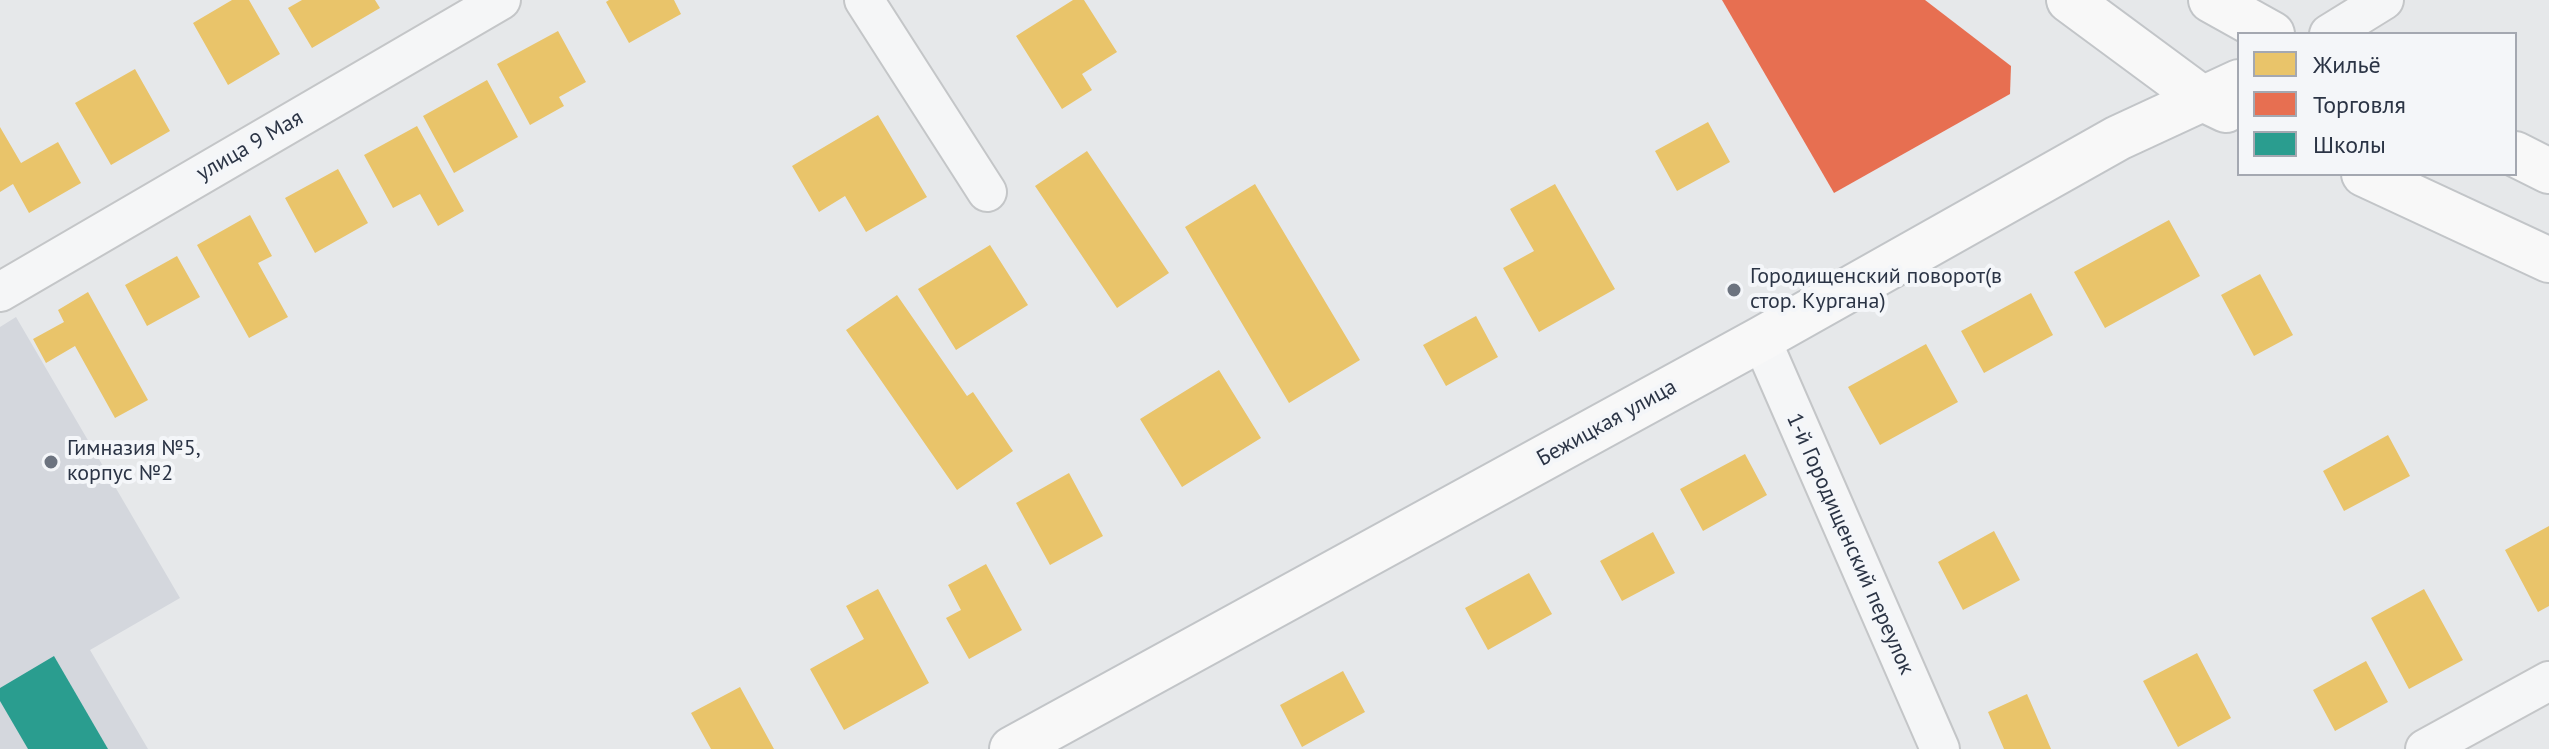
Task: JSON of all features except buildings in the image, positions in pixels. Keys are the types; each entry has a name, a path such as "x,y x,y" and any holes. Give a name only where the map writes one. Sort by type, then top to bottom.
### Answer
{"main road":[{"path":"2069,0 2227,99"},
{"path":"2211,0 2268,32"},
{"name":"Бежицкая улица","path":"1012,749 1761,339 2118,138 2227,99"},
{"path":"2517,155 2549,171"},
{"path":"2368,176 2549,260"}],"street":[{"name":"улица 9 Мая","path":"0,292 501,0"},
{"path":"864,0 987,192"},
{"path":"2332,32 2384,0"},
{"name":"1-й Городищенский переулок","path":"1761,339 1940,749"},
{"path":"2425,749 2549,681"}],"shaded area":[{"name":"Гимназия №5, корпус №2","path":"16,317 180,598 90,650 148,749 0,749 0,327"}],"place":[{"name":"Городищенский поворот(в стор. Кургана)","path":"1734,290"},
{"name":"Гимназия №5, корпус №2","path":"51,462"}]}
